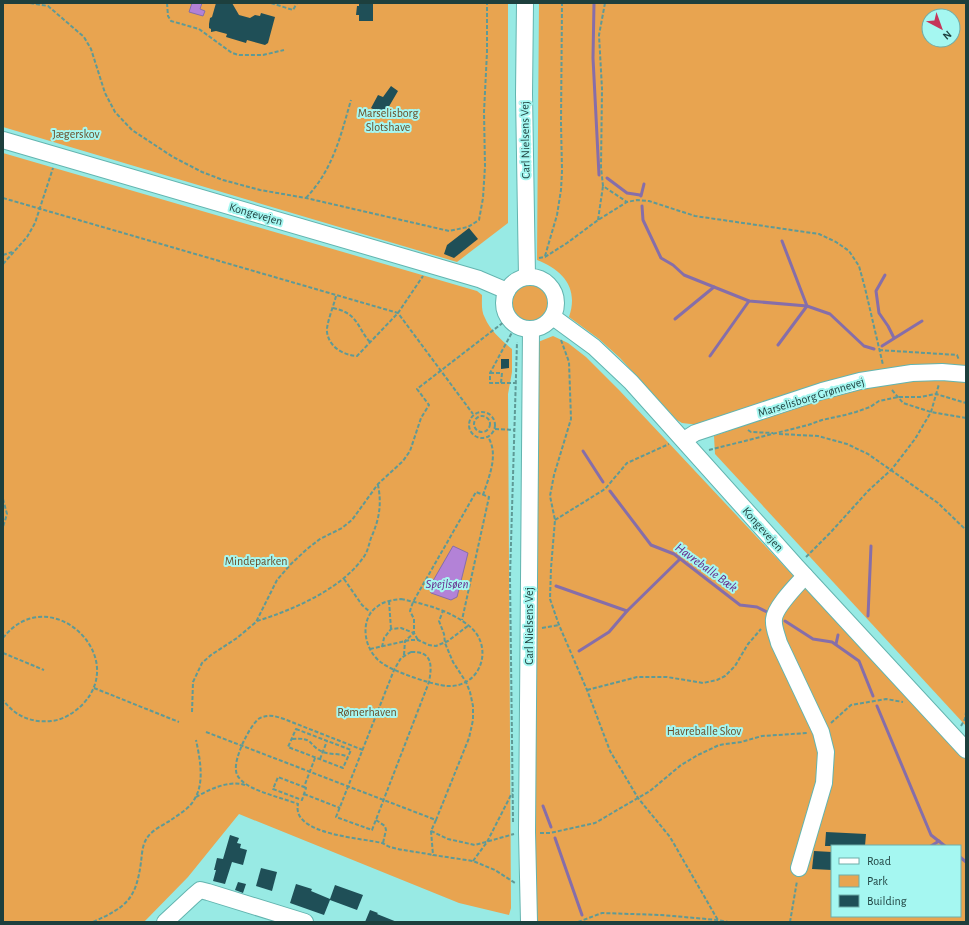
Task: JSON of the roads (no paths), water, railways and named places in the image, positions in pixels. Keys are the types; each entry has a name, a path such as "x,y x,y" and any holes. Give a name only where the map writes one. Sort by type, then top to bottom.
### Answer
{"street":[{"name":"Carl Nielsens Vej","path":"525,3 524,94 526,258 528,277"},
{"name":"Kongevejen","path":"3,140 465,275 507,291"},
{"path":"528,277 542,279 548,283 556,296 556,310 553,317 544,326 519,325 506,312 504,305 507,291 518,280 528,277"},
{"name":"Kongevejen","path":"553,317 594,347 614,365 966,750"},
{"name":"Carl Nielsens Vej","path":"519,325 529,629 520,833 529,922"},
{"name":"Marselisborg Grønnevej","path":"684,440 696,433 822,391 860,380 912,373 942,372 963,367"},
{"path":"799,868 824,783 826,752 821,732 779,643 774,617 801,571"},
{"path":"165,922 200,890 305,922"}],"water":[{"path":"192,3 202,3 200,9 205,11 203,16 189,12"},
{"name":"Spejlsøen","path":"453,546 468,553 457,597 451,600 431,593 430,586"}],"waterway":[{"path":"594,3 593,58 599,175"},
{"path":"607,178 627,193 640,195"},
{"path":"641,196 644,184"},
{"path":"642,206 643,220 661,258 673,265 684,275 749,301 807,306 830,314 864,346 874,349"},
{"path":"778,345 807,306 782,241"},
{"path":"885,275 876,291 879,313 894,338"},
{"path":"675,319 714,287"},
{"path":"710,356 749,301"},
{"path":"882,346 922,321"},
{"name":"Havreballe Bæk","path":"583,451 603,482"},
{"name":"Havreballe Bæk","path":"610,491 651,545 674,554 740,605 757,607 767,612"},
{"path":"868,616 871,546"},
{"path":"556,586 627,611 680,559"},
{"path":"579,651 609,632 627,611"},
{"path":"785,621 813,639 832,642 859,661 873,696"},
{"path":"836,644 838,635"},
{"path":"877,706 931,835 944,845"},
{"path":"543,806 551,827"},
{"path":"555,838 582,915"},
{"path":"933,845 939,841"},
{"path":"961,858 966,862"}],"park label":[{"name":"Marselisborg Slotshave","path":"388,120"},
{"name":"Jægerskov","path":"76,134"},
{"name":"Mindeparken","path":"256,561"},
{"name":"Rømerhaven","path":"367,712"},
{"name":"Havreballe Skov","path":"704,731"}]}
